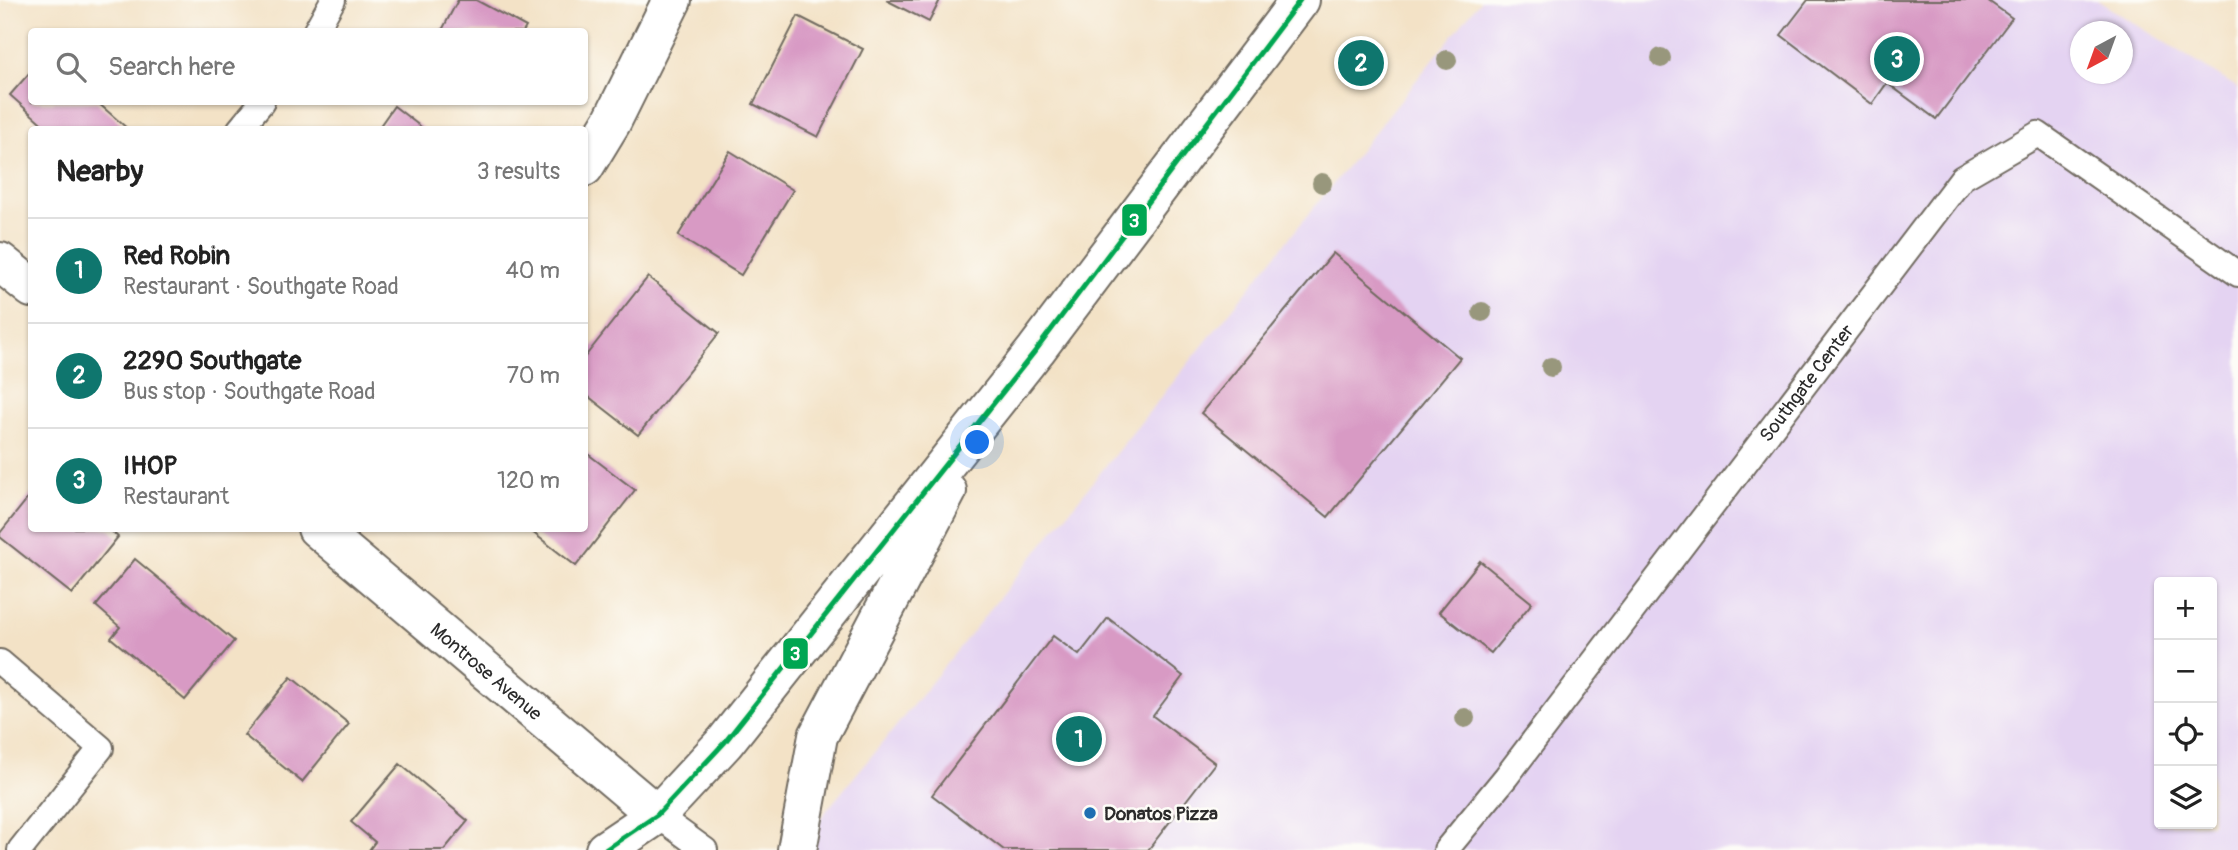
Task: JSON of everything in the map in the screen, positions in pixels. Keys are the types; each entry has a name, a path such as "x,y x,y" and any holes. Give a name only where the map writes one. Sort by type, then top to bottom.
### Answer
{"street":[{"path":"588,160 612,121 672,0"},
{"path":"605,850 657,815 725,742 991,407 1300,0"},
{"path":"0,262 28,285"},
{"path":"797,850 818,736 991,407"},
{"name":"Montrose Avenue","path":"322,532 657,815"},
{"path":"638,850 657,815"}],"lane":[{"path":"316,28 333,0"},
{"path":"242,126 260,105"},
{"name":"Southgate Center","path":"1446,850 1506,777 1962,178 2038,134 2238,274"},
{"path":"0,662 101,748 20,850"},
{"path":"657,815 705,850"}],"shaded area":[{"path":"1481,0 2097,0 2131,21 2070,21 2070,84 2133,84 2133,22 2238,88 2238,850 794,850"}],"building":[{"path":"458,0 476,0 526,27 525,28 443,28"},
{"path":"886,0 940,0 929,22"},
{"path":"1808,0 1987,0 2012,18 1936,119 1887,83 1872,104 1781,35"},
{"path":"798,16 863,49 818,137 753,104"},
{"path":"28,75 28,105 100,105 124,126 45,126 10,95"},
{"path":"394,106 420,126 380,126"},
{"path":"730,151 793,190 741,275 678,236"},
{"path":"1333,253 1460,358 1328,517 1201,413"},
{"path":"648,277 719,333 638,435 588,396 588,353"},
{"path":"588,454 635,490 576,566 532,532 588,532"},
{"path":"28,498 28,532 112,532 118,537 72,594 0,537 0,533"},
{"path":"135,559 234,641 185,700 111,638 120,627 96,606"},
{"path":"1480,561 1532,603 1491,653 1439,612"},
{"path":"1108,618 1183,676 1153,716 1215,763 1148,850 1004,850 932,795 1053,636 1079,655"},
{"path":"291,677 349,724 302,782 244,735"},
{"path":"400,764 468,821 444,850 369,850 375,842 351,822"}],"transit line":[{"name":"3","path":"605,850 657,815 725,742 1036,350 1300,0"}],"place":[{"name":"IHOP","path":"1897,59"},
{"name":"2290 Southgate","path":"1361,63"},
{"name":"Red Robin","path":"1079,739"},
{"name":"Donatos Pizza","path":"1090,813"}]}
